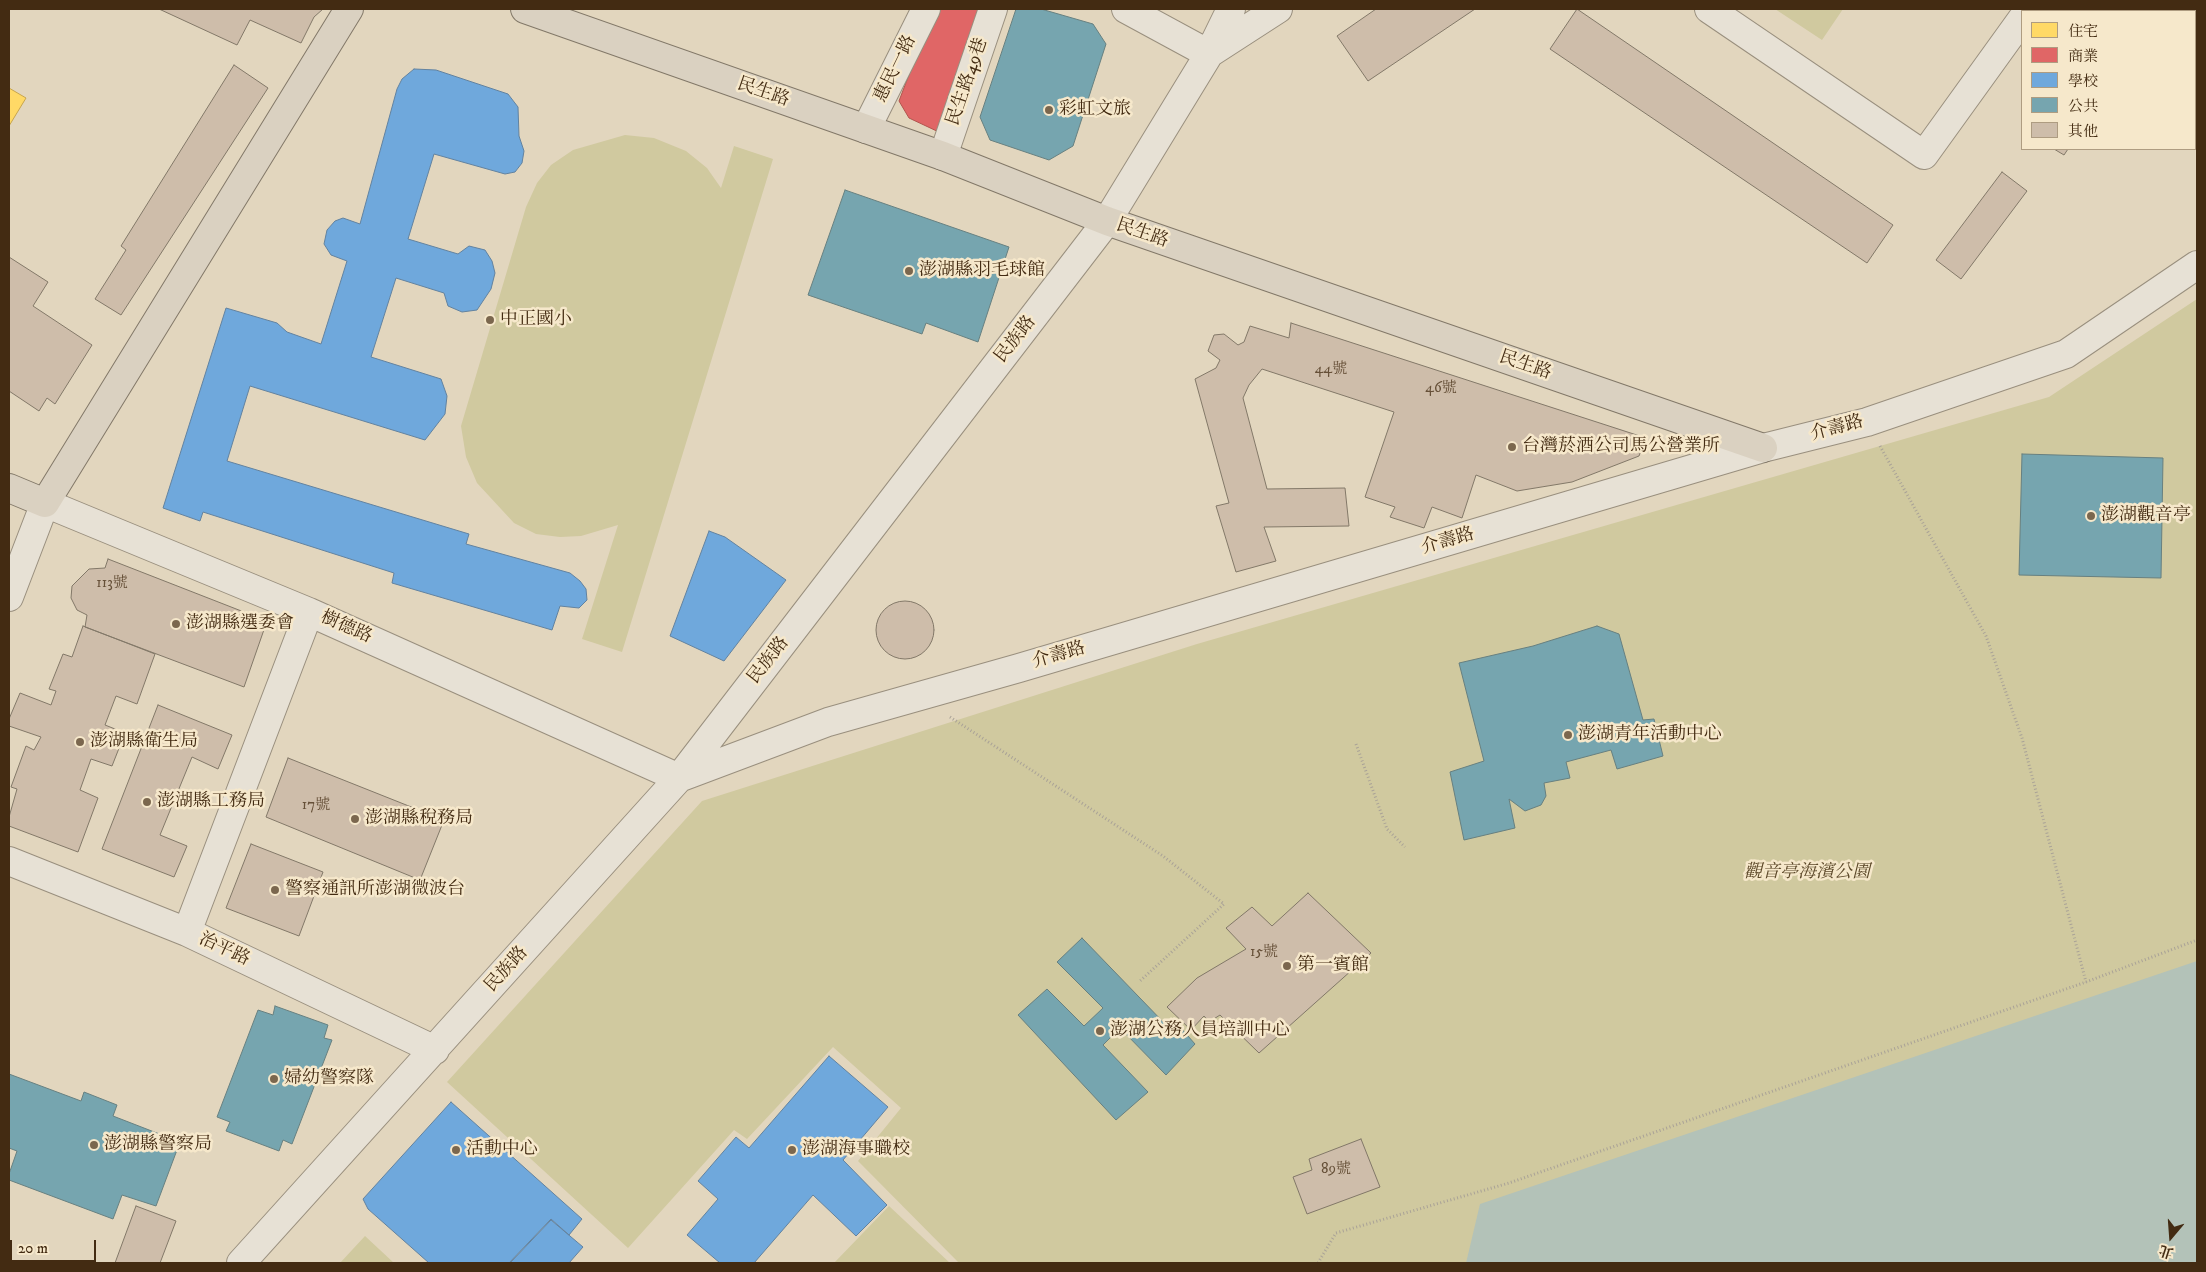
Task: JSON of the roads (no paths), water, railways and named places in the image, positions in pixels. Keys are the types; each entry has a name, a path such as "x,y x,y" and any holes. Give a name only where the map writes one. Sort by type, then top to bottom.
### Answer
{"main road":[{"path":"46,503 349,9"},
{"name":"民生路","path":"525,9 574,17 866,129 943,156 1107,221 1763,448"},
{"name":"樹德路","path":"9,488 46,503"}],"street":[{"name":"惠民一路","path":"866,129 926,9"},
{"name":"民生路49巷","path":"943,156 993,9"},
{"path":"1126,9 1209,54 1278,9"},
{"name":"民族路","path":"241,1263 679,778 1107,221 1209,54 1231,9"},
{"path":"1710,9 1924,155 2021,20"},
{"name":"介壽路","path":"679,778 828,722 1763,448 1867,422 2066,354 2197,266"},
{"path":"9,597 46,503"},
{"name":"樹德路","path":"46,503 309,612 679,778"},
{"path":"187,932 309,612"},
{"name":"治平路","path":"9,861 187,932 435,1050"}],"place":[{"name":"彩虹文旅","path":"1049,110"},
{"name":"澎湖縣羽毛球館","path":"909,271"},
{"name":"中正國小","path":"490,320"},
{"name":"台灣菸酒公司馬公營業所","path":"1512,447"},
{"name":"澎湖觀音亭","path":"2091,516"},
{"name":"澎湖縣選委會","path":"176,624"},
{"name":"澎湖青年活動中心","path":"1568,735"},
{"name":"澎湖縣衛生局","path":"80,742"},
{"name":"澎湖縣工務局","path":"147,802"},
{"name":"澎湖縣稅務局","path":"355,819"},
{"name":"警察通訊所澎湖微波台","path":"275,890"},
{"name":"第一賓館","path":"1287,966"},
{"name":"澎湖公務人員培訓中心","path":"1100,1031"},
{"name":"婦幼警察隊","path":"274,1079"},
{"name":"澎湖縣警察局","path":"94,1145"},
{"name":"活動中心","path":"456,1150"},
{"name":"澎湖海事職校","path":"792,1150"}],"park label":[{"name":"觀音亭海濱公園","path":"1807,873"}]}
